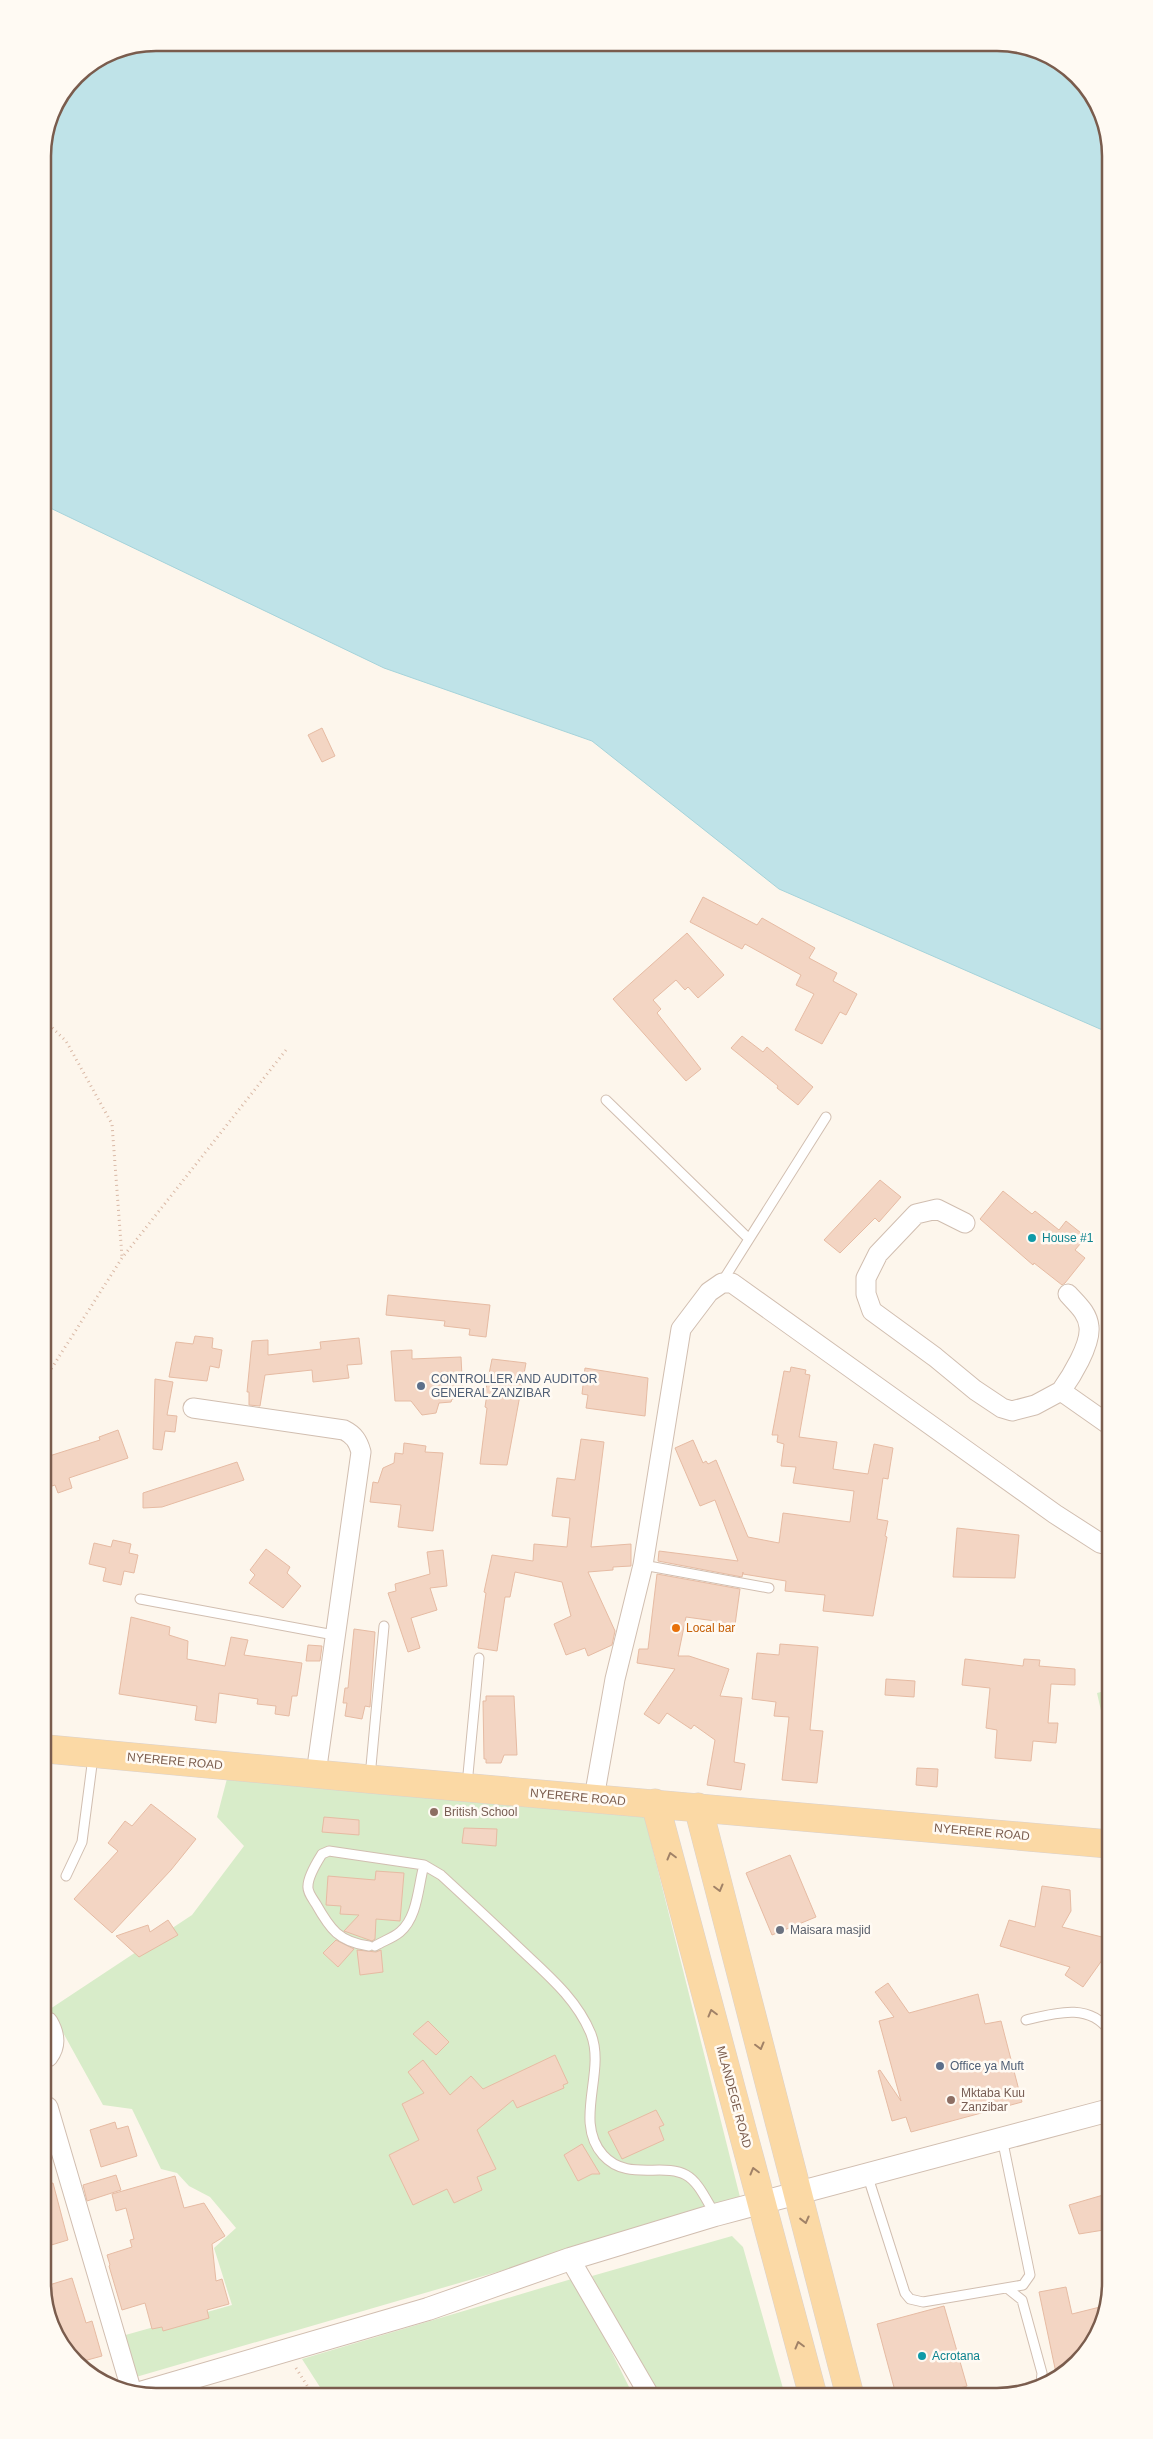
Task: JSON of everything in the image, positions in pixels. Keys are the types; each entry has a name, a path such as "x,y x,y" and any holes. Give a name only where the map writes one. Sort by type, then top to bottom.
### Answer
{"main road":[{"name":"NYERERE ROAD","path":"51,1749 369,1780 1102,1843"},
{"name":"MLANDEGE ROAD","path":"655,1804 811,2388"},
{"path":"698,1807 848,2388"}],"street":[{"path":"965,1223 937,1209 916,1214 878,1254 866,1278 866,1294 872,1311 883,1321 935,1357 975,1390 1002,1408 1012,1411 1035,1405 1061,1392 1074,1374 1090,1327 1083,1310 1068,1294"},
{"path":"594,1798 615,1680 643,1565 681,1329 709,1292 722,1283 732,1283 1055,1514 1102,1544"},
{"path":"1061,1392 1102,1420"},
{"path":"193,1408 344,1430 351,1433 358,1442 361,1452 316,1774"},
{"path":"51,2028 54,2048 51,2052"},
{"path":"180,2388 285,2351 428,2309 570,2259 715,2215 1102,2112"},
{"path":"51,2117 128,2384"},
{"path":"570,2259 645,2388"}],"lane":[{"path":"606,1100 749,1239"},
{"path":"722,1283 826,1117"},
{"path":"643,1565 769,1588"},
{"path":"140,1599 334,1635"},
{"path":"369,1780 384,1626"},
{"path":"467,1788 479,1658"},
{"path":"66,1876 82,1842 93,1754"},
{"path":"424,1865 415,1906 408,1922 400,1932 372,1946 350,1943 340,1936 326,1922 308,1891 308,1885 322,1854 328,1851 424,1865 441,1875 567,1993 590,2033 595,2048 596,2065 590,2122 596,2145 604,2156 625,2169 686,2174 696,2183 715,2215"},
{"path":"1026,2020 1060,2012 1084,2012 1102,2025"},
{"path":"867,2174 905,2293 910,2299 923,2302 1023,2285 1030,2276 1002,2138"},
{"path":"1007,2288 1022,2300 1042,2373 1042,2378"}],"path":[{"path":"51,1027 66,1041 112,1124 122,1258"},
{"path":"51,1369 122,1258 286,1050"},
{"path":"285,2351 309,2388"}],"green space":[{"path":"1102,1692 1102,1715 1097,1693"},
{"path":"229,1771 642,1807 741,2201 136,2377 122,2336 232,2305 214,2248 236,2228 210,2197 189,2186 177,2173 161,2169 132,2109 103,2105 51,2008 192,1915 244,1846 217,1817"},
{"path":"732,2236 743,2247 783,2388 648,2388 592,2276"},
{"path":"575,2278 630,2388 321,2388 302,2359"}],"water":[{"path":"156,51 1004,51 1017,53 1043,62 1061,73 1080,92 1094,116 1102,149 1102,1030 779,889 592,741 384,668 51,508 51,149 59,116 65,104 87,77 104,65 123,57 136,53"}],"building":[{"path":"322,728 335,756 322,762 308,735"},
{"path":"703,897 757,925 762,918 815,948 809,958 837,973 833,981 857,994 846,1015 840,1012 822,1044 795,1030 814,994 796,985 801,975 745,944 742,949 690,922"},
{"path":"687,933 724,975 698,998 688,987 685,990 676,980 653,1000 661,1009 657,1013 701,1069 686,1081 613,999"},
{"path":"742,1036 763,1052 767,1047 813,1087 798,1105 777,1088 778,1086 731,1048"},
{"path":"880,1180 901,1197 879,1222 875,1218 840,1253 824,1240"},
{"name":"House #1","path":"1003,1191 1032,1214 1035,1211 1059,1230 1066,1221 1086,1237 1075,1250 1085,1258 1062,1285 1034,1263 1033,1265 980,1219"},
{"path":"388,1295 490,1305 486,1337 469,1335 470,1329 444,1326 445,1321 386,1315"},
{"path":"195,1336 213,1338 212,1348 222,1350 219,1368 210,1366 207,1381 169,1377 176,1342 193,1344"},
{"path":"359,1338 362,1364 347,1365 349,1378 313,1382 312,1370 265,1375 260,1406 249,1405 249,1392 247,1392 252,1341 268,1340 268,1355 321,1349 320,1342"},
{"path":"412,1350 412,1359 461,1357 463,1397 452,1399 451,1402 439,1403 436,1413 422,1415 411,1401 395,1401 391,1351"},
{"path":"492,1359 526,1363 507,1465 480,1464 487,1408 485,1407 487,1394 485,1394"},
{"path":"791,1367 806,1370 805,1374 810,1375 799,1437 837,1442 833,1469 868,1474 874,1444 893,1448 888,1479 883,1478 877,1519 888,1521 885,1536 887,1537 873,1616 823,1611 825,1595 785,1591 786,1581 743,1574 743,1572 742,1577 658,1561 659,1551 738,1561 715,1500 700,1506 675,1448 693,1440 703,1463 706,1461 708,1464 716,1460 748,1537 779,1543 783,1513 850,1522 854,1491 793,1483 796,1467 781,1466 784,1444 777,1442 778,1435 772,1435 784,1371 790,1372"},
{"path":"585,1368 648,1378 645,1416 586,1408 588,1395 582,1394"},
{"path":"155,1379 173,1382 167,1415 177,1416 175,1432 165,1431 162,1450 153,1449"},
{"path":"118,1430 128,1458 69,1478 72,1488 58,1493 55,1485 51,1486 51,1455 100,1440 99,1437"},
{"path":"581,1439 604,1442 591,1547 631,1544 631,1566 588,1572 615,1631 612,1645 588,1656 585,1648 566,1655 554,1624 571,1616 562,1582 515,1572 510,1597 505,1597 497,1651 478,1648 486,1593 484,1592 492,1555 533,1561 534,1544 567,1547 570,1518 552,1516 557,1478 575,1480"},
{"path":"404,1443 426,1446 425,1452 443,1453 433,1531 398,1527 401,1505 370,1502 373,1482 378,1483 383,1468 394,1463 395,1453 403,1454"},
{"path":"237,1462 244,1480 162,1507 143,1508 143,1493"},
{"path":"957,1528 1019,1535 1015,1578 953,1577"},
{"path":"113,1540 131,1544 129,1553 138,1555 134,1573 124,1571 121,1585 103,1581 106,1568 89,1564 94,1543 111,1547"},
{"path":"266,1549 290,1567 287,1573 301,1586 283,1608 249,1583 255,1575 250,1570"},
{"path":"443,1550 447,1586 430,1588 437,1610 411,1618 420,1648 408,1652 388,1593 396,1591 395,1584 430,1574 427,1552"},
{"path":"657,1574 740,1589 734,1632 714,1629 715,1621 686,1617 678,1656 689,1656 729,1669 720,1696 742,1698 734,1762 745,1764 741,1790 707,1785 715,1740 694,1725 691,1729 667,1713 659,1724 644,1714 675,1669 637,1663 639,1649 648,1649"},
{"path":"131,1617 170,1627 169,1635 188,1641 187,1659 225,1666 231,1637 248,1640 244,1655 302,1663 297,1696 292,1696 289,1716 275,1714 276,1706 257,1704 258,1699 219,1693 216,1723 195,1720 197,1706 119,1694"},
{"path":"354,1629 375,1632 370,1707 365,1706 362,1719 345,1716 347,1703 343,1703 345,1688 348,1688"},
{"path":"780,1644 818,1647 810,1730 823,1731 817,1783 782,1780 789,1717 774,1716 776,1702 752,1699 757,1653 779,1655"},
{"path":"308,1645 322,1646 320,1661 306,1661"},
{"path":"965,1659 1023,1666 1024,1659 1040,1660 1039,1666 1075,1669 1075,1685 1051,1684 1048,1723 1058,1723 1056,1743 1033,1741 1031,1761 995,1758 997,1730 986,1728 990,1688 962,1685"},
{"path":"886,1679 915,1681 914,1697 885,1695"},
{"path":"486,1696 514,1696 517,1755 504,1755 501,1763 486,1763 486,1759 484,1759 483,1701 486,1701"},
{"path":"917,1768 938,1769 937,1787 916,1785"},
{"path":"151,1804 196,1839 171,1870 112,1933 74,1899 118,1851 108,1843 125,1821 132,1826"},
{"path":"324,1817 359,1820 359,1835 322,1832"},
{"path":"464,1828 497,1829 496,1846 462,1843"},
{"path":"790,1855 816,1917 772,1935 746,1873"},
{"path":"376,1871 404,1873 400,1921 376,1919 375,1939 372,1941 344,1931 359,1915 340,1914 341,1906 326,1905 328,1876 375,1880"},
{"path":"1042,1886 1070,1890 1071,1911 1062,1927 1102,1937 1102,1960 1083,1987 1065,1975 1070,1967 1000,1946 1009,1920 1035,1927"},
{"path":"168,1920 178,1935 139,1957 116,1936 148,1925 150,1932"},
{"path":"336,1940 354,1949 338,1967 323,1953"},
{"path":"357,1950 376,1952 381,1950 383,1972 360,1975"},
{"path":"888,1983 909,2013 978,1994 985,2024 1001,2021 1022,2102 911,2132 906,2117 892,2121 878,2071 880,2070 901,2101 879,2021 894,2017 875,1992"},
{"path":"428,2021 449,2042 436,2055 413,2034"},
{"path":"555,2055 568,2083 563,2085 564,2088 517,2108 513,2100 477,2130 496,2169 477,2177 482,2190 454,2203 447,2189 413,2205 389,2155 419,2140 402,2104 424,2093 408,2072 423,2060 450,2095 471,2076 483,2089"},
{"path":"656,2110 664,2125 659,2127 664,2140 622,2159 608,2132"},
{"path":"115,2122 117,2129 128,2126 137,2156 101,2167 90,2130"},
{"path":"582,2144 600,2174 592,2174 578,2181 564,2155"},
{"path":"116,2175 121,2190 87,2201 83,2185"},
{"path":"175,2176 184,2208 204,2203 225,2236 212,2244 216,2281 222,2279 229,2304 207,2310 209,2318 163,2331 162,2327 152,2329 145,2303 122,2310 107,2255 132,2247 130,2240 134,2239 126,2208 116,2211 112,2194"},
{"path":"51,2183 53,2183 68,2240 51,2245"},
{"path":"1102,2195 1102,2230 1079,2234 1069,2205"},
{"path":"72,2278 86,2323 92,2321 102,2356 86,2360 73,2347 59,2323 53,2303 51,2284"},
{"path":"1066,2287 1072,2314 1099,2307 1091,2329 1084,2341 1076,2352 1055,2370 1039,2292"},
{"name":"Acrotana","path":"944,2306 967,2386 960,2388 894,2388 877,2324"}],"place":[{"name":"House #1","path":"1032,1238"},
{"name":"CONTROLLER AND AUDITOR GENERAL ZANZIBAR","path":"421,1386"},
{"name":"Local bar","path":"676,1628"},
{"name":"British School","path":"434,1812"},
{"name":"Maisara masjid","path":"780,1930"},
{"name":"Office ya Muft","path":"940,2066"},
{"name":"Mktaba Kuu Zanzibar","path":"951,2100"},
{"name":"Acrotana","path":"922,2356"}]}
